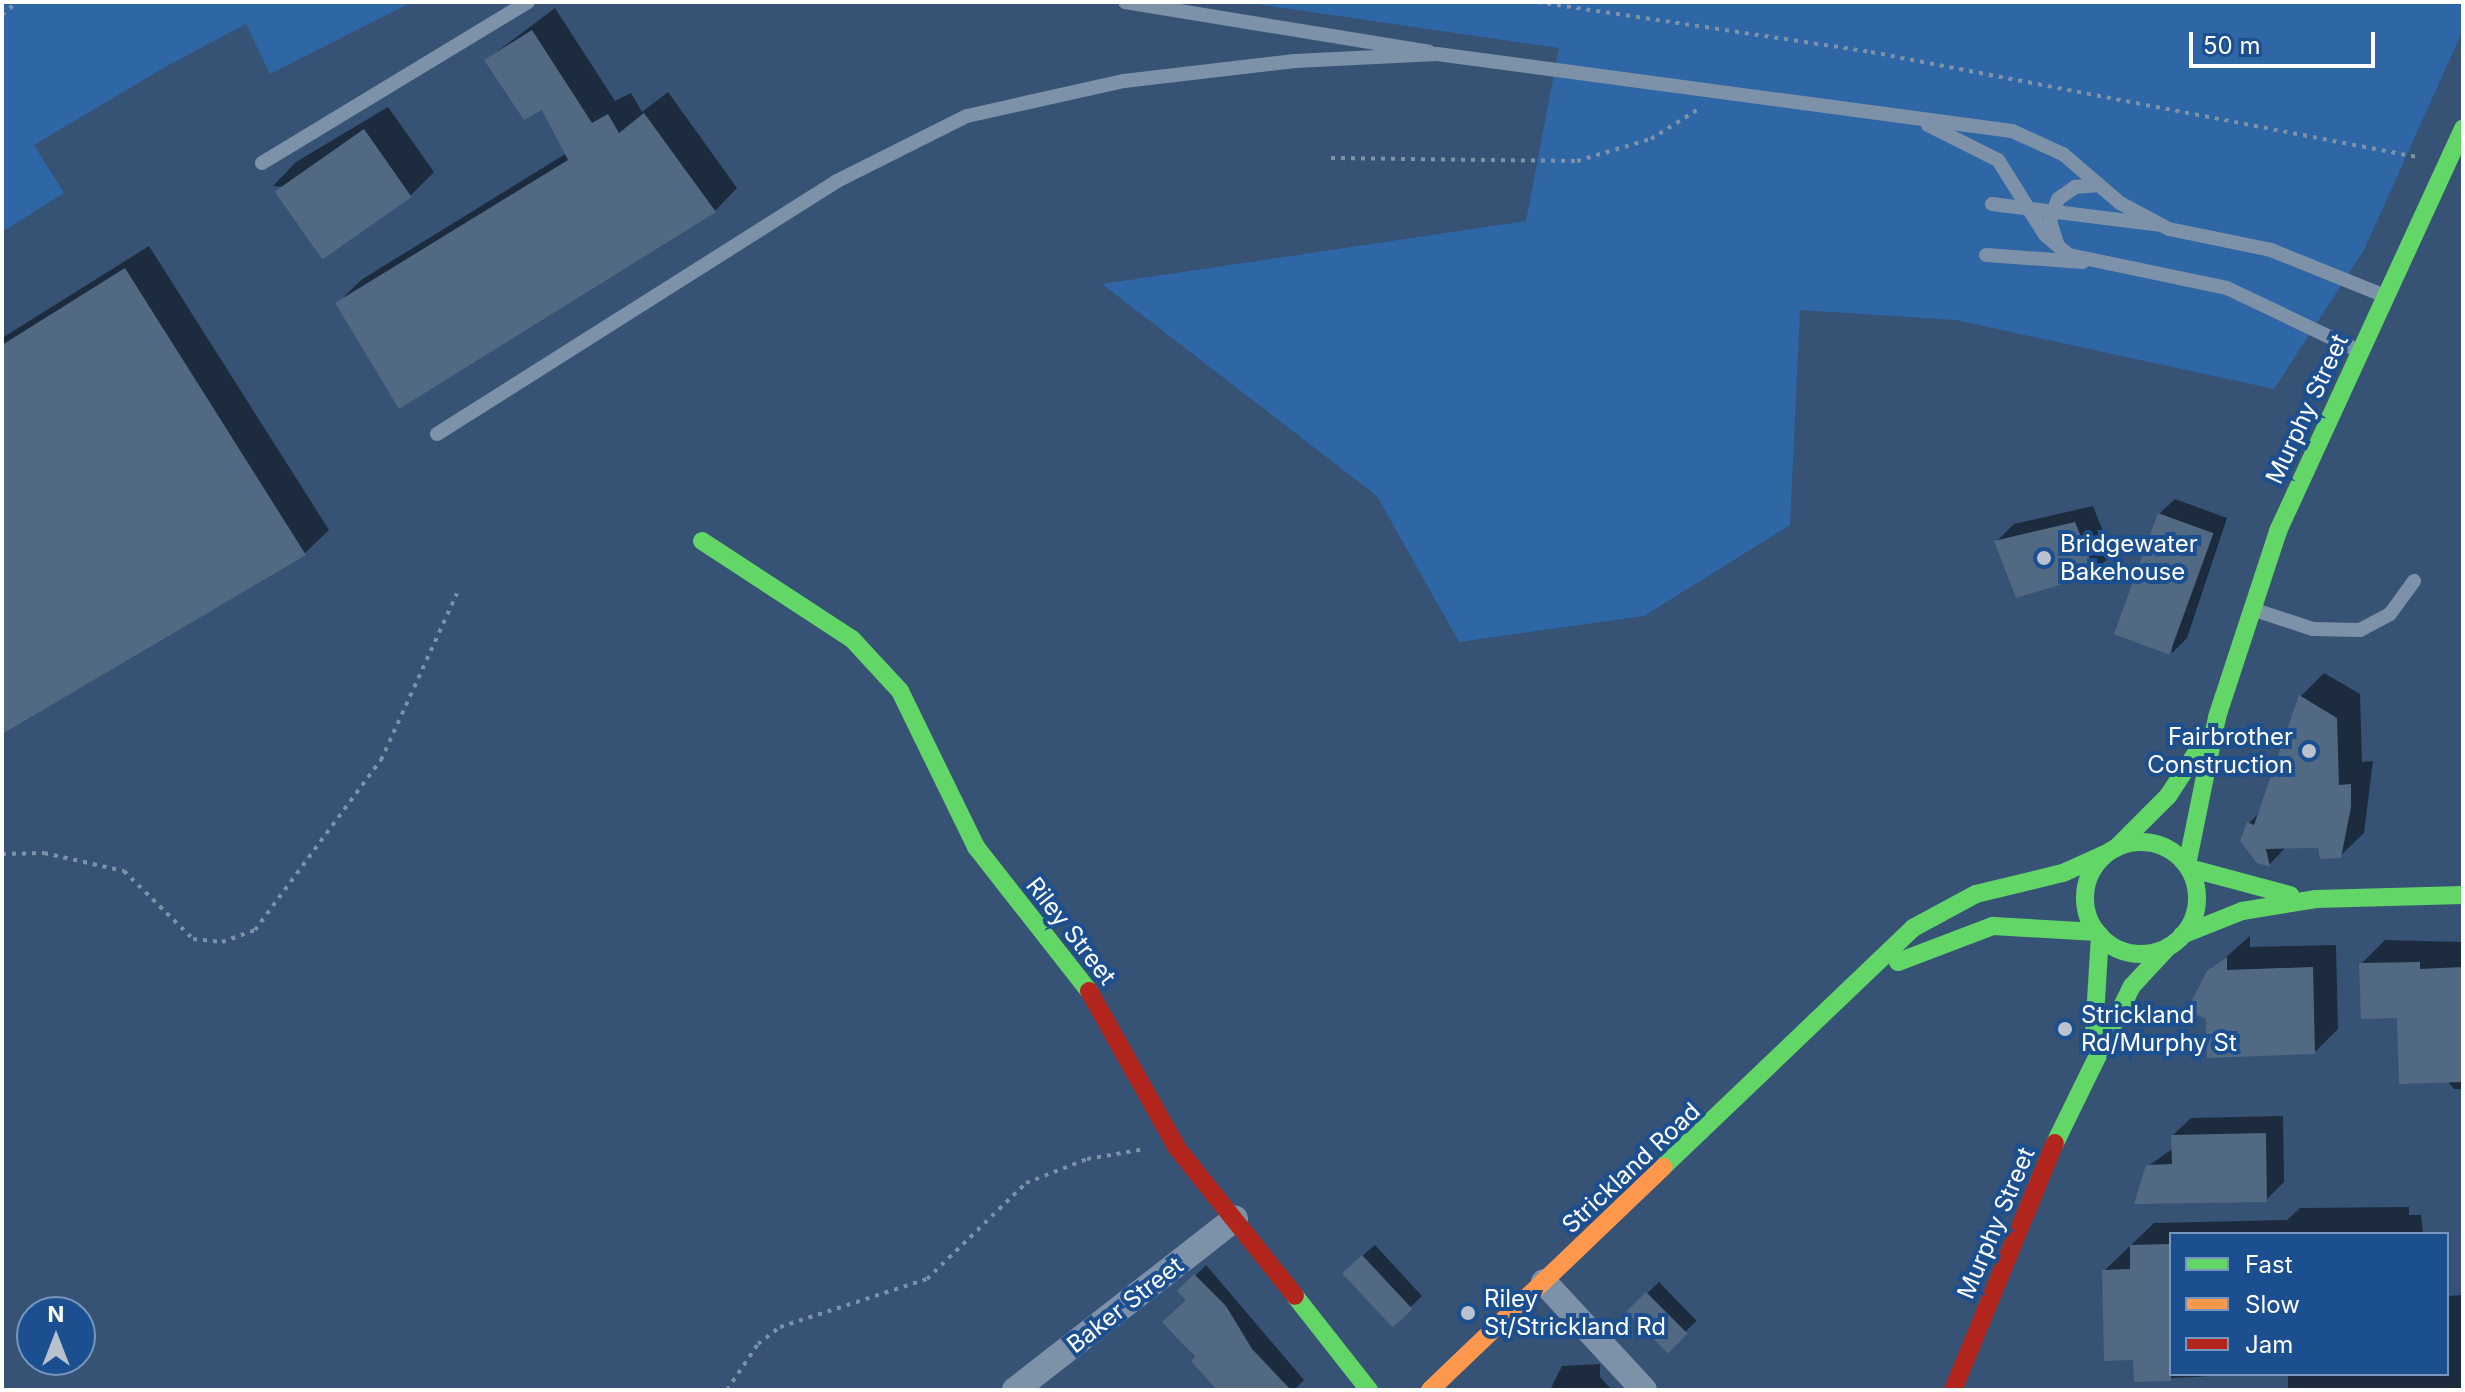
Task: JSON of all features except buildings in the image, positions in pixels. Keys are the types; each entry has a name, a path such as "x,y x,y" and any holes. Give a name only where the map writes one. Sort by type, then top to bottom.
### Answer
{"street":[{"name":"Murphy Street","path":"2188,867 2217,717 2251,609 2359,351 2463,129"},
{"name":"Riley Street","path":"702,541 852,639 900,691 976,847 1127,1044 1177,1148 1369,1390"},
{"name":"Murphy Street","path":"2112,850 2169,795 2217,717"},
{"path":"2316,899 2188,867 2155,844 2112,850 2085,890 2098,934 2133,953 2176,941 2242,911 2316,899 2463,895"},
{"name":"Strickland Road","path":"1430,1390 1864,981 1913,928 1949,906 2112,850"},
{"path":"2176,941 2197,903 2188,867"},
{"name":"Strickland Road","path":"1864,981 1950,937 1993,926 2098,934"},
{"name":"Murphy Street","path":"2083,1075 2100,1004 2098,934"},
{"name":"Murphy Street","path":"1953,1390 2083,1075 2132,986 2176,941"},
{"name":"Baker Street","path":"1015,1390 1235,1219"},
{"path":"1544,1282 1644,1390"}],"lane":[{"path":"262,163 528,2"},
{"path":"1125,2 1437,54 1719,89 2024,134 2161,225"},
{"path":"437,434 837,181 967,116 1124,81 1437,54"},
{"path":"1915,120 1998,160 2062,250 2084,262"},
{"path":"2062,250 2051,214 2062,193 2099,185"},
{"path":"1992,204 2051,214 2161,225 2283,254 2386,296"},
{"path":"1986,255 2084,262 2227,288 2359,351"},
{"path":"2251,609 2313,629 2360,630 2390,614 2414,581"}],"path":[{"path":"2,15 17,2"},
{"path":"1537,2 1871,52 2447,163"},
{"path":"1331,158 1577,161 1671,130 1719,89"},
{"path":"2,854 44,853 124,871 193,939 222,942 255,930 381,760 457,593"},
{"path":"727,1390 758,1344 780,1327 927,1279 1026,1183 1111,1153 1177,1148"}],"shaded area":[{"path":"2,2 412,2 270,74 246,24 165,67 34,145 64,193 2,232"},
{"path":"1242,2 2463,2 2463,30 2364,250 2274,389 1956,320 1800,310 1790,525 1644,616 1459,642 1377,496 1102,284 1526,221 1559,48"}],"traffic: fast":[{"path":"2187,865 2217,717 2278,531 2463,129"},
{"path":"702,541 852,639 900,691 976,847 1089,991"},
{"path":"2116,848 2168,796 2202,744"},
{"path":"2141,842 2162,846 2180,859 2193,877 2197,898 2193,919 2180,937 2162,950 2141,954 2120,950 2102,937 2089,919 2085,898 2089,877 2102,859 2120,846 2141,842"},
{"path":"1663,1167 1913,928 1976,894 2063,873 2107,853"},
{"path":"2189,868 2290,895"},
{"path":"2182,935 2242,911 2316,899 2463,895"},
{"path":"1898,962 1993,926 2097,932"},
{"path":"2094,1033 2100,935"},
{"path":"2055,1143 2132,986 2169,946"},
{"path":"1295,1296 1369,1390"}],"traffic: slow":[{"path":"1430,1390 1663,1167"}],"traffic: jam":[{"path":"1089,991 1177,1148 1295,1296"},
{"path":"1953,1390 2055,1143"}],"place":[{"name":"Bridgewater Bakehouse","path":"2044,558"},
{"name":"Fairbrother Construction","path":"2309,751"},
{"name":"Strickland Rd/Murphy St","path":"2065,1029"},
{"name":"Riley St/Strickland Rd","path":"1468,1313"}]}
